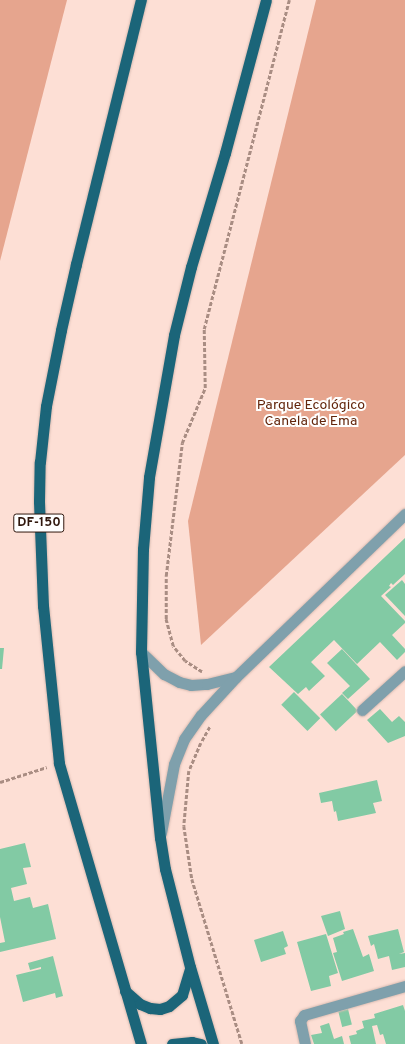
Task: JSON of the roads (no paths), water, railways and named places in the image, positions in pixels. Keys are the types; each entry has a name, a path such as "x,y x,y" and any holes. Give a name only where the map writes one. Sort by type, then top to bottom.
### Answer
{"main road":[{"name":"DF-150","path":"141,0 76,264 45,420 39,501 43,606 59,763 141,1044"},
{"path":"213,1044 190,967 165,869 160,838 141,652 143,549 149,477 174,335 191,267 225,153 265,1"},
{"path":"125,990 140,1004 150,1008 160,1009 169,1006 182,995 190,967"},
{"path":"172,1044 192,1042 201,1044"}],"street":[{"path":"160,838 174,764 184,740 201,715 236,676 405,514"},
{"path":"141,652 164,674 179,682 191,684 218,682 236,676"},
{"path":"362,710 405,671"},
{"path":"305,1044 300,1021 304,1014 405,986"}],"park label":[{"name":"Parque Ecológico Canela de Ema","path":"311,414"}]}
